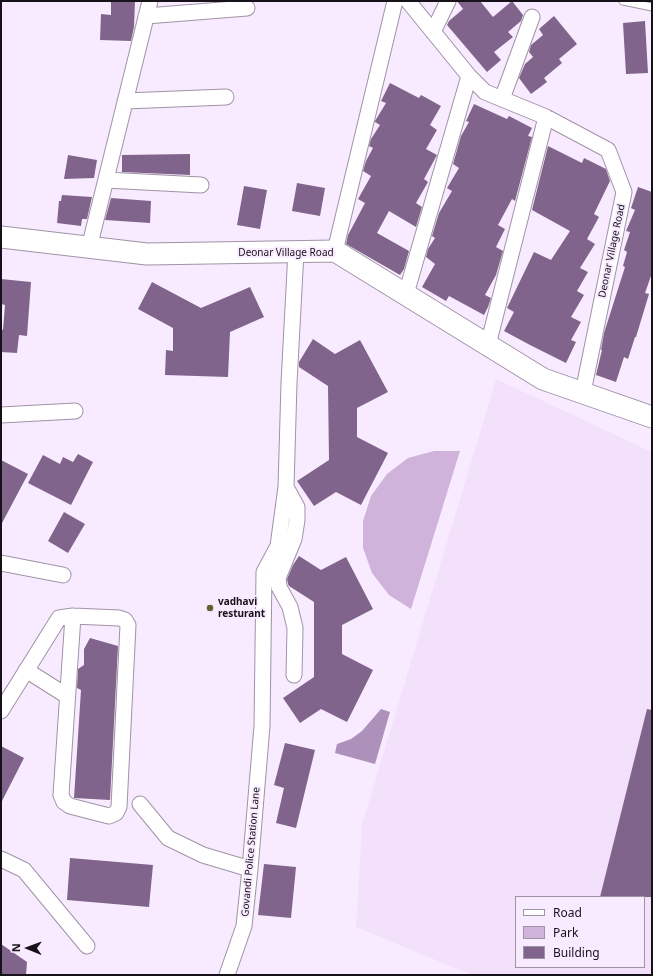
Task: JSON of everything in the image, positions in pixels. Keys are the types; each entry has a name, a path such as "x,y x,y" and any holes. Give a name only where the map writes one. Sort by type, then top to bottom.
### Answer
{"main road":[{"name":"Deonar Village Road","path":"1,237 147,254 335,250 543,379 652,417"}],"street":[{"path":"89,248 150,1"},
{"path":"335,250 395,1"},
{"name":"Deonar Village Road","path":"408,1 469,76 486,92 546,117 608,150 624,192 583,392"},
{"path":"433,32 448,1"},
{"path":"146,16 247,8"},
{"path":"502,99 532,17"},
{"path":"406,294 469,76"},
{"path":"125,101 226,97"},
{"path":"488,345 546,117"},
{"path":"106,180 201,185"},
{"name":"Govandi Police Station Lane","path":"227,975 244,926 250,868 262,726 264,572 278,546 286,487 289,383 296,251"},
{"path":"1,414 75,411"},
{"path":"286,487 297,507 296,520 294,539 278,578 279,587 290,607 295,628 294,675"},
{"path":"1,563 63,575"},
{"path":"1,711 59,618 73,616 119,618 125,620 128,625 119,807 116,814 108,816 70,806 64,802 61,795 73,616"},
{"path":"26,670 67,696"},
{"path":"140,804 168,838 203,855 250,868"},
{"path":"1,859 24,870 87,946"}],"lane":[{"path":"623,1 652,7"}],"shaded area":[{"path":"496,379 652,452 652,975 472,975 356,927 362,825"},
{"path":"381,709 390,712 375,764 335,753 337,744 351,739 362,731"}],"green space":[{"path":"434,451 460,451 411,609 389,595 372,573 363,548 363,521 371,496 387,474 408,458"}],"building":[{"path":"111,1 135,1 134,27 131,41 100,40 101,14 111,15"},
{"path":"457,1 480,1 493,17 512,1 523,15 521,21 508,32 513,37 494,52 501,60 487,72 447,25 449,21 463,9"},
{"path":"554,16 577,44 559,59 562,63 544,78 547,82 531,94 519,78 525,64 533,57 529,52 531,45 543,35 539,29"},
{"path":"645,21 648,73 626,74 623,23"},
{"path":"390,83 419,98 421,95 441,106 430,125 437,130 426,149 437,155 424,179 428,182 416,203 422,207 416,227 389,211 377,233 409,251 404,269 400,275 346,244 348,235 365,203 358,199 371,176 363,171 366,161 373,148 369,146 371,139 380,125 375,121 386,103 381,101"},
{"path":"474,104 507,119 509,116 532,128 528,136 532,137 515,201 512,199 498,225 505,229 496,247 503,251 496,275 485,295 491,298 484,315 449,296 446,301 422,287 435,264 426,257 428,249 435,238 432,236 439,213 452,191 447,188 459,168 453,164 461,136 469,122 466,121"},
{"path":"548,146 582,163 584,158 606,169 610,181 594,214 599,217 587,239 595,244 580,268 588,272 577,291 584,295 571,317 581,322 571,340 576,342 566,363 504,331 514,312 507,308 534,252 551,260 570,231 532,210"},
{"path":"190,154 190,175 122,172 122,155"},
{"path":"68,155 97,160 94,178 64,179"},
{"path":"297,183 325,188 320,216 292,211"},
{"path":"244,186 267,190 260,229 237,225"},
{"path":"638,187 652,192 652,273 645,293 649,294 636,337 628,359 624,357 616,382 596,375 602,350 604,333 625,267 623,266 627,252 624,250 630,232 626,231 635,210 631,208"},
{"path":"62,195 92,197 87,219 82,219 81,226 57,223 59,201 61,201"},
{"path":"111,198 151,201 150,223 105,220"},
{"path":"1,279 31,282 27,336 19,335 17,353 1,352 1,329 3,330 5,305 1,304"},
{"path":"152,282 201,308 250,287 264,317 230,332 228,377 165,375 166,350 173,351 173,328 138,309"},
{"path":"313,339 335,354 360,340 388,392 357,408 357,437 388,453 361,505 336,492 314,506 297,481 329,460 328,386 299,367 299,362"},
{"path":"78,454 93,462 71,505 28,483 43,455 60,464 63,457 73,462"},
{"path":"1,460 28,474 1,525"},
{"path":"64,512 85,524 68,553 48,541"},
{"path":"299,556 321,570 346,557 373,609 342,625 342,654 373,670 347,722 321,709 300,723 283,698 314,677 314,602 289,586 287,579"},
{"path":"90,638 118,646 110,800 74,798 81,690 77,688 78,669 84,665 84,649"},
{"path":"647,709 652,710 652,897 600,896"},
{"path":"285,743 315,750 296,828 276,823 284,788 274,785"},
{"path":"1,746 24,758 1,803"},
{"path":"70,858 153,865 149,907 67,900"},
{"path":"264,864 296,867 291,918 258,915"},
{"path":"1,944 27,962 26,975 1,975"}],"place":[{"name":"vadhavi resturant","path":"210,608"}]}
